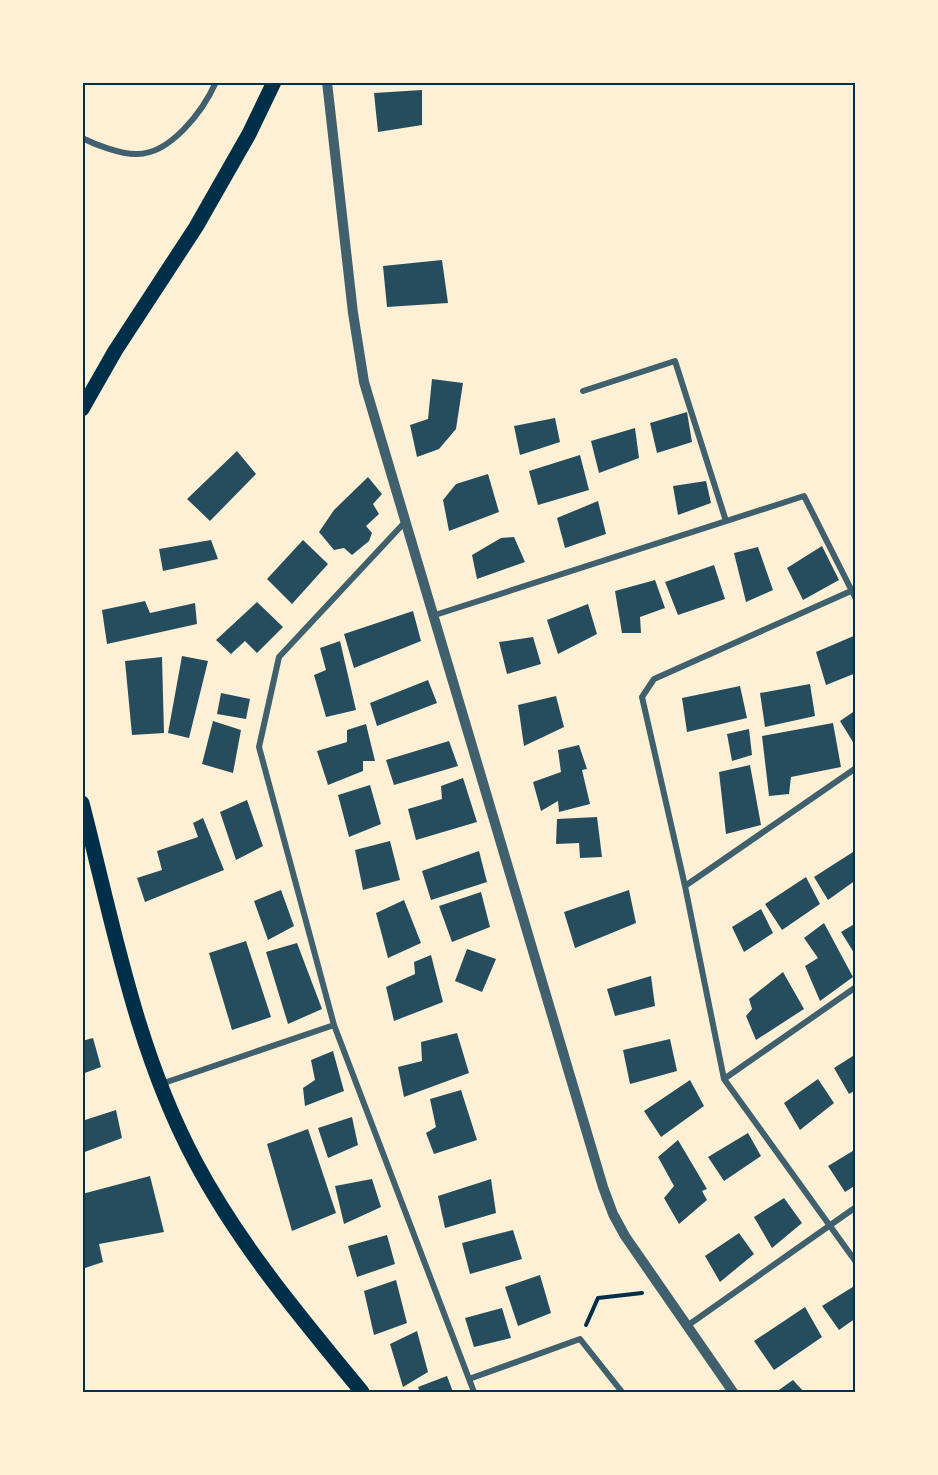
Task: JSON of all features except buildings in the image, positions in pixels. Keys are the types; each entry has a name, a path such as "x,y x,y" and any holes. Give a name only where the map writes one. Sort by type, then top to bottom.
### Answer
{"main road":[{"path":"82,409 115,351 196,227 249,134 274,82"},
{"path":"82,803 131,993 160,1084 195,1161 241,1236 296,1313 362,1392"}],"street":[{"path":"82,138 97,145 137,154 162,147 185,129 216,82"},
{"path":"327,82 353,313 364,382 603,1187 621,1229 733,1392"},
{"path":"583,392 675,361 726,521"},
{"path":"435,615 804,496 855,599"},
{"path":"405,522 279,657 259,747 334,1025 474,1392"},
{"path":"851,591 654,679 642,697 685,886 724,1078 855,1262"},
{"path":"685,886 855,768"},
{"path":"724,1078 855,987"},
{"path":"160,1084 334,1025"},
{"path":"687,1327 855,1207"},
{"path":"469,1379 580,1339 622,1392"}],"path":[{"path":"580,1339 598,1298 662,1290"}]}
